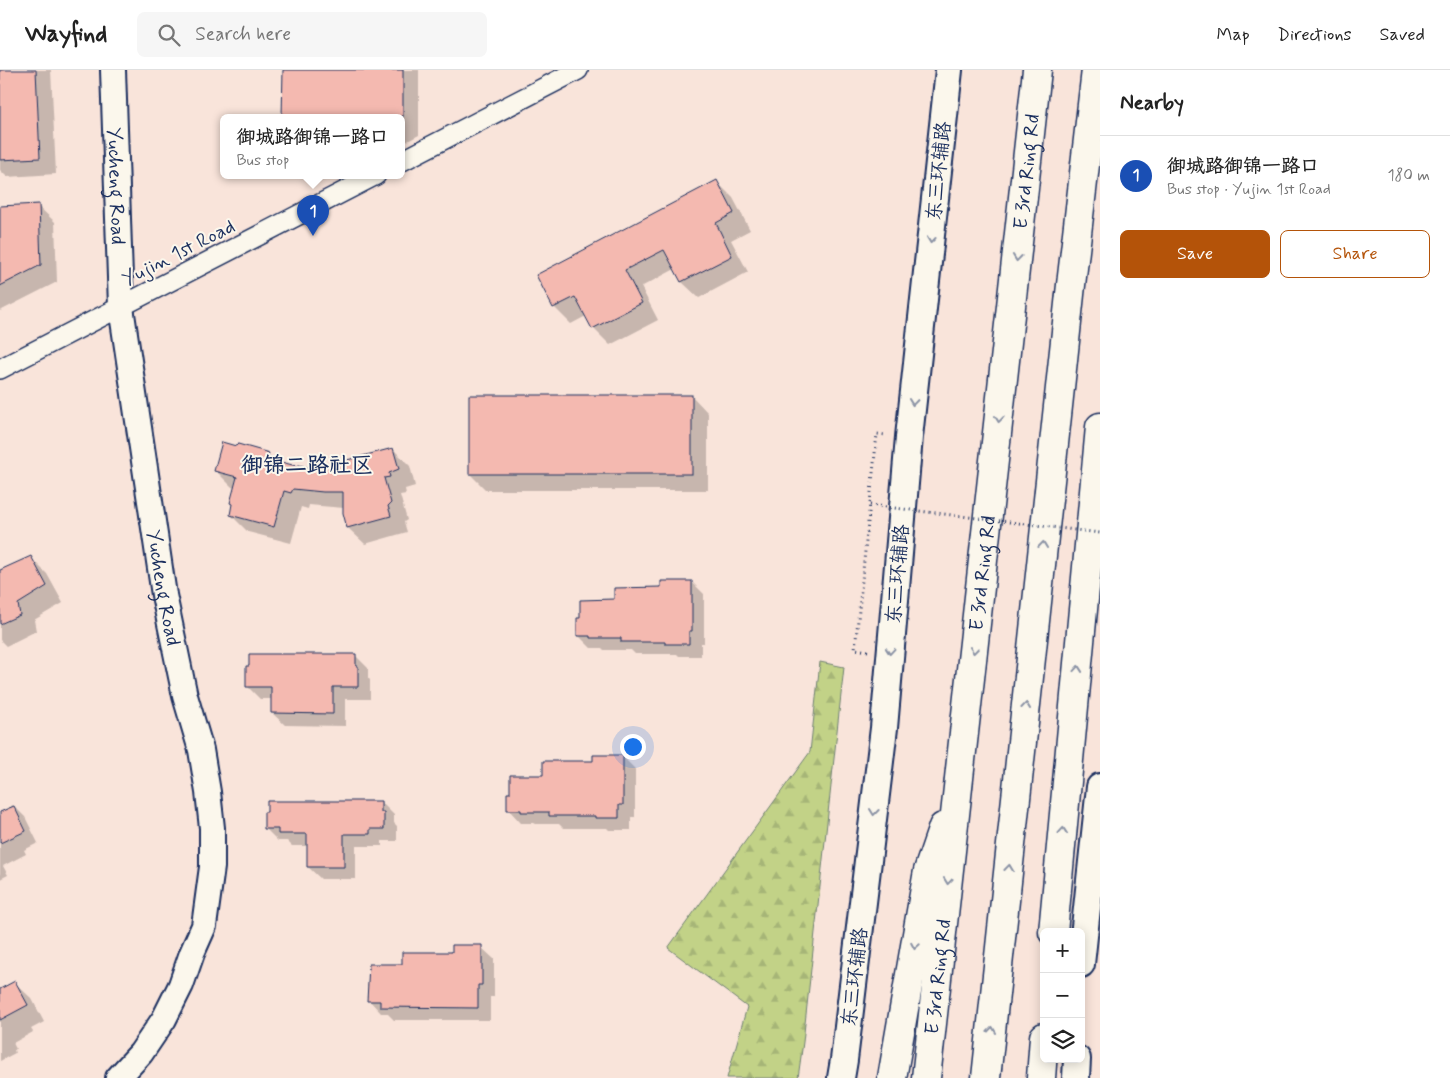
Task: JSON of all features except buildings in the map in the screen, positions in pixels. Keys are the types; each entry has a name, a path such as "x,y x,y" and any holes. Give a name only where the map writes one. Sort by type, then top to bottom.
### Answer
{"highway":[{"name":"E 3rd Ring Rd","path":"926,1078 1037,70"},
{"path":"986,1078 1071,285 1096,70"},
{"path":"1053,928 1100,427"},
{"path":"892,1078 928,871 959,781"},
{"path":"1040,1078 1041,1063"}],"main road":[{"name":"东三环辅路","path":"841,1078 884,728 909,437 949,70"},
{"path":"1085,928 1100,787"},
{"path":"1076,1078 1077,1063"}],"street":[{"name":"Yucheng Road","path":"112,70 121,307 164,595 185,696 201,750 212,828 212,867 204,926 192,953 181,986 164,1019 140,1053 118,1078"},
{"path":"405,160 578,70"},
{"name":"Yujin 1st Road","path":"0,369 368,179"}],"path":[{"path":"855,649 878,434"},
{"path":"870,505 1100,532"}],"green space":[{"path":"820,662 844,667 798,1078 727,1078 747,1007 668,948 810,752"}],"place":[{"name":"御城路御锦一路口","path":"313,236"}],"district":[{"name":"御锦二路社区","path":"307,464"}]}
